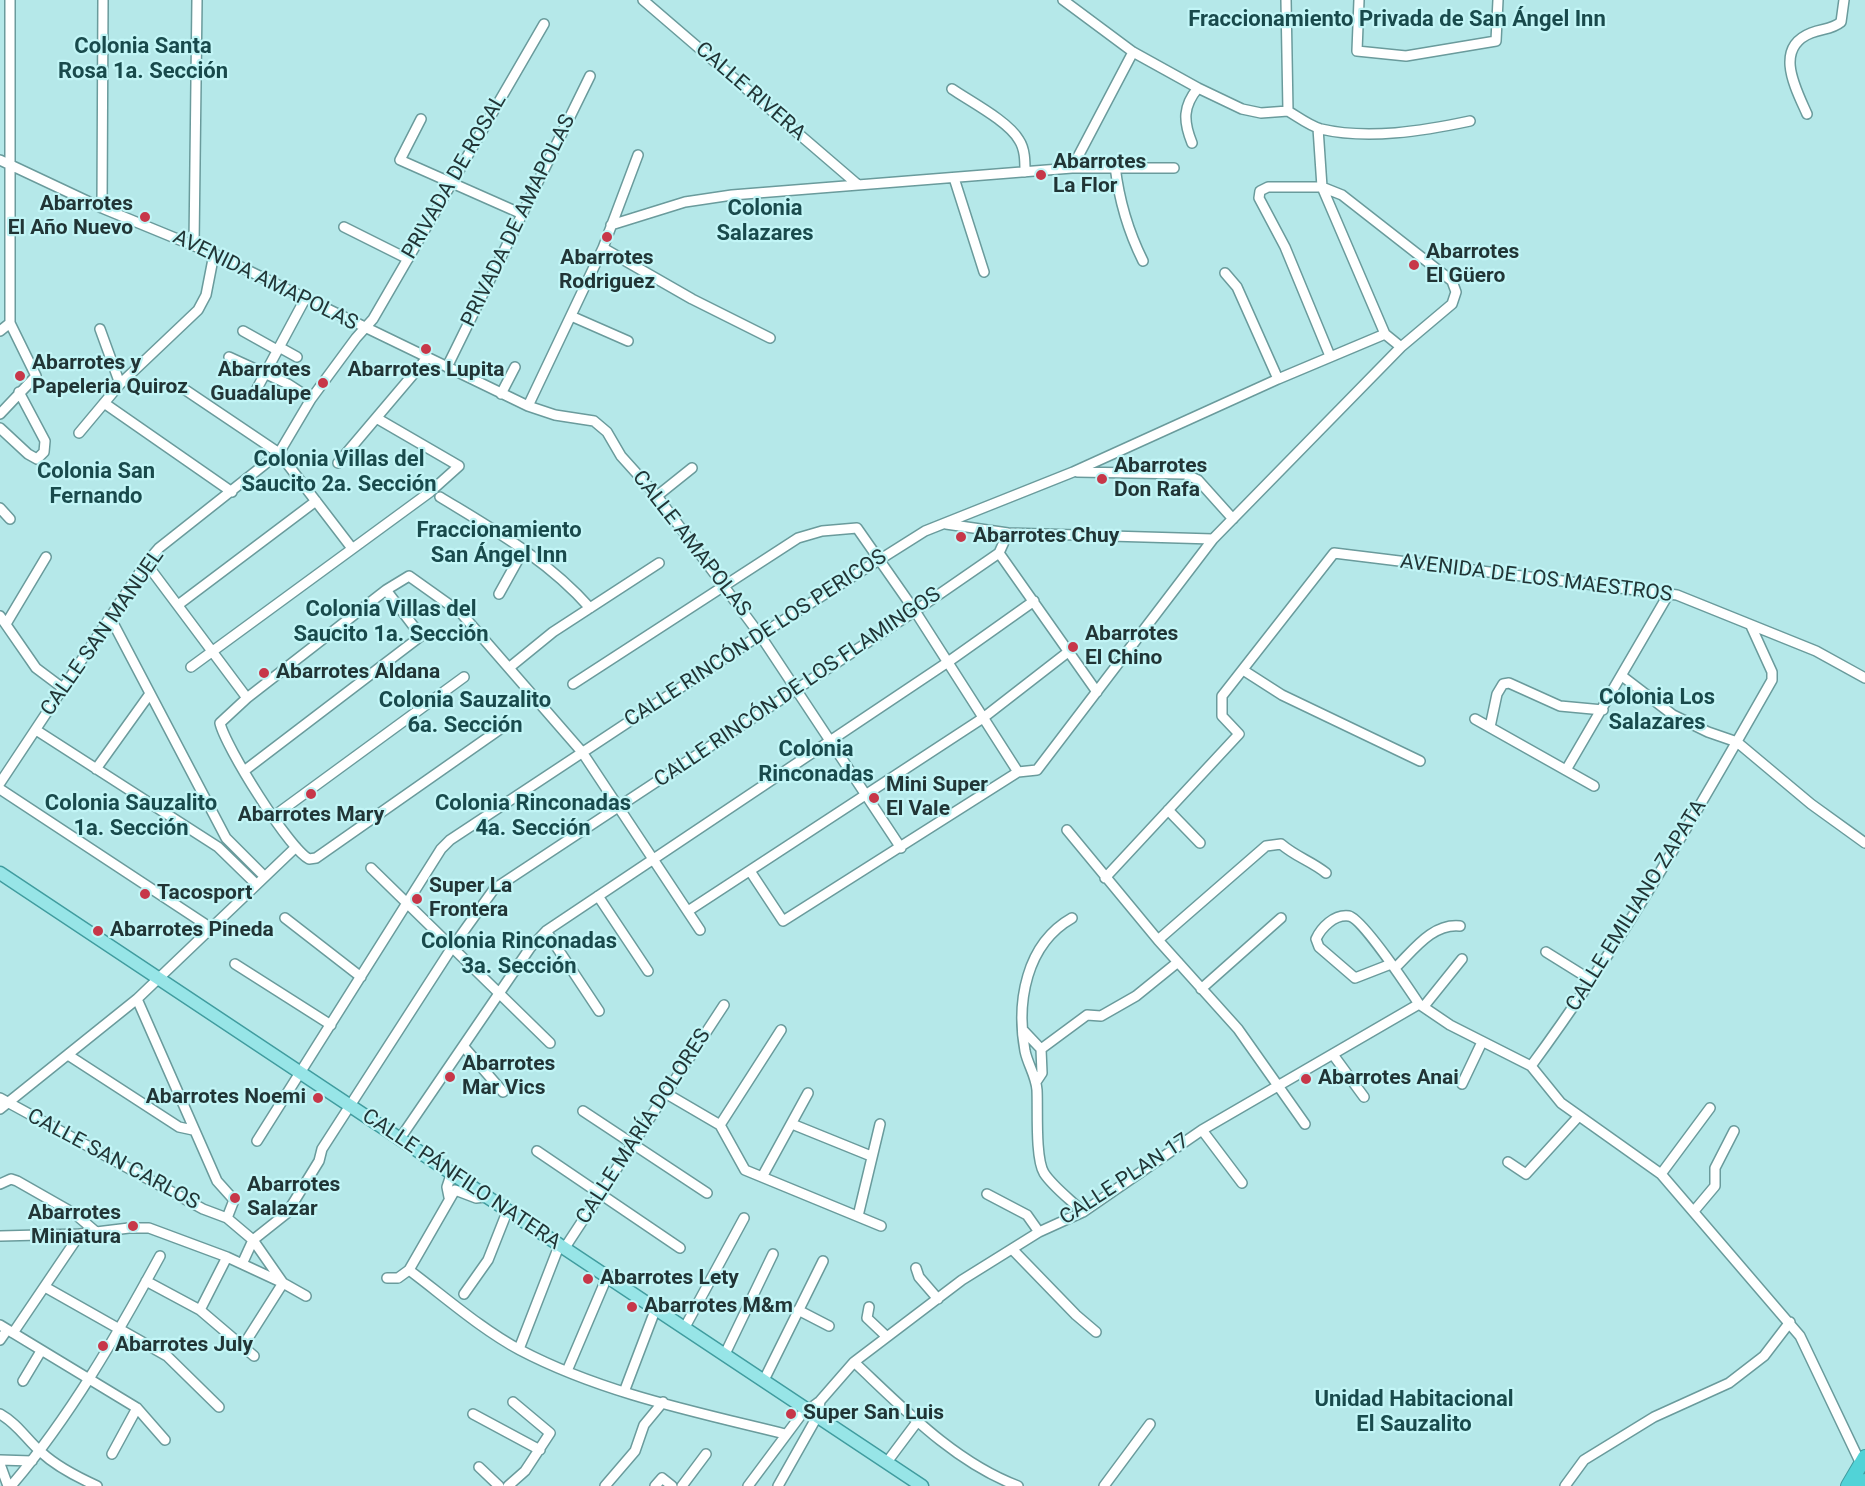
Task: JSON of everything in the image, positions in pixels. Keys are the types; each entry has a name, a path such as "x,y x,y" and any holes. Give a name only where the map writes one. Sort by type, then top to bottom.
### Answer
{"highway":[{"path":"1848,1486 1862,1468"},
{"path":"1862,1468 1862,1486"}],"main road":[{"name":"CALLE PÁNFILO NATERA","path":"0,873 301,1072 454,1177 813,1411 922,1486"},
{"path":"1838,1486 1862,1468"}],"street":[{"path":"0,414 36,376 10,323 4,231 10,164 10,0"},
{"path":"102,207 103,0"},
{"path":"194,245 197,0"},
{"name":"CALLE RIVERA","path":"643,0 858,184"},
{"path":"1063,0 1133,52 1242,109 1261,113 1288,111 1318,128 1358,134 1441,127 1470,121"},
{"path":"1286,0 1288,111"},
{"path":"1359,0 1357,51 1406,56 1496,41 1498,0"},
{"path":"1806,114 1792,81 1789,61 1795,48 1811,32 1830,30 1841,22 1844,0"},
{"name":"PRIVADA DE ROSAL","path":"311,399 373,319 544,24"},
{"path":"1072,168 1133,52"},
{"name":"PRIVADA DE AMAPOLAS","path":"447,367 590,76"},
{"path":"1192,143 1184,114 1190,98 1198,88"},
{"path":"952,89 1011,129 1020,140 1025,172"},
{"path":"420,119 400,160 522,214"},
{"path":"1318,128 1322,187 1385,334 1401,346"},
{"path":"528,406 603,248 638,155"},
{"name":"AVENIDA AMAPOLAS","path":"0,160 102,207 214,254 528,406"},
{"path":"611,225 685,202 732,195 1072,168 1115,166 1174,168"},
{"path":"1115,166 1119,197 1133,241 1143,261"},
{"path":"954,178 984,272"},
{"path":"750,871 783,921 1018,772 1037,770 1213,539 1401,346 1452,304 1456,292 1452,281 1342,195 1322,187 1268,187 1260,190 1258,198 1285,248 1330,356"},
{"path":"344,227 408,259"},
{"path":"603,248 692,299 770,338"},
{"path":"79,433 120,384 198,310 206,295 214,254"},
{"path":"1225,273 1237,287 1278,379"},
{"path":"253,396 305,299"},
{"path":"571,316 628,341"},
{"path":"0,331 10,323"},
{"path":"100,329 120,384"},
{"path":"243,331 297,357"},
{"name":"CALLE RINCÓN DE LOS PERICOS","path":"257,1141 441,849 450,840 760,635 925,531 1073,472 1330,356 1385,334"},
{"path":"229,357 265,373 311,399"},
{"path":"338,464 428,358"},
{"path":"501,394 515,367"},
{"path":"181,387 279,453 351,547"},
{"path":"0,428 28,454 37,459 44,452 45,441 19,392"},
{"name":"CALLE SAN MANUEL","path":"0,783 111,619 146,563 159,548 279,453 311,399"},
{"path":"104,403 232,492"},
{"name":"CALLE AMAPOLAS","path":"528,406 555,415 594,422 607,432 621,456 657,496 760,635 901,848"},
{"path":"191,667 351,547 430,492 459,466 378,419"},
{"path":"657,496 692,468"},
{"path":"1073,472 1185,474 1198,480 1233,519"},
{"path":"440,497 524,549 574,589 590,608"},
{"path":"178,605 316,501"},
{"path":"0,508 10,519"},
{"path":"946,524 1008,533 1213,539"},
{"path":"573,684 798,538 857,528 915,611 1018,772"},
{"path":"1008,533 999,553 1096,692"},
{"path":"499,594 524,549"},
{"name":"CALLE RINCÓN DE LOS FLAMINGOS","path":"253,1240 287,1213 319,1161 322,1149 452,949 494,889 797,690 999,553"},
{"name":"AVENIDA DE LOS MAESTROS","path":"1243,670 1334,553 1677,595 1816,651 1865,678"},
{"path":"46,556 3,620 36,668 64,689"},
{"path":"146,563 247,698"},
{"path":"510,667 553,632 659,563"},
{"path":"503,726 325,851 309,859 296,847 244,771 220,723 247,698 386,590 410,576 461,613 582,752 700,930"},
{"path":"244,771 422,636 386,590"},
{"path":"1566,770 1668,595"},
{"path":"399,1140 530,948 546,931 948,662 1034,601"},
{"path":"111,619 226,838 264,876"},
{"name":"CALLE EMILIANO ZAPATA","path":"1531,1066 1591,981 1694,819 1772,680 1772,672 1751,626"},
{"path":"688,911 982,717 1068,652"},
{"path":"1105,878 1239,734 1222,716 1221,706 1222,696 1243,670 1282,695 1420,761"},
{"path":"1622,676 1673,715 1708,732 1737,742 1811,804 1865,843"},
{"path":"274,816 464,677"},
{"path":"1490,727 1497,694 1503,684 1509,683 1560,706 1603,710"},
{"path":"96,769 149,695"},
{"path":"1475,719 1593,786"},
{"path":"36,730 218,847 256,884"},
{"path":"0,789 211,928"},
{"path":"1168,810 1200,843"},
{"path":"1067,830 1158,940 1238,1029 1305,1124"},
{"path":"218,847 226,838"},
{"path":"1158,940 1272,843 1281,844 1298,859 1312,861 1326,873"},
{"path":"3,1104 137,999 296,847"},
{"path":"371,868 550,1043"},
{"path":"598,896 648,971"},
{"path":"1460,926 1447,925 1437,929 1393,966 1355,978 1319,947 1316,939 1321,929 1338,918 1350,916 1359,922 1393,966 1422,1005 1450,1025 1531,1066 1546,1088 1578,1117 1661,1174 1800,1336 1862,1468"},
{"path":"285,918 361,977"},
{"path":"1072,918 1056,927 1043,941 1024,984 1022,1003 1025,1052 1036,1082 1043,1172 1083,1212"},
{"path":"1201,989 1281,918"},
{"path":"546,931 598,1011"},
{"path":"1546,952 1591,981"},
{"name":"CALLE PLAN 17","path":"813,1411 854,1362 938,1299 1039,1232 1083,1212 1202,1130 1422,1005 1462,959"},
{"path":"1041,1049 1087,1015 1101,1016 1136,996 1178,962"},
{"path":"236,964 331,1025"},
{"name":"CALLE SAN CARLOS","path":"137,999 217,1181 234,1200 227,1218"},
{"name":"CALLE MARÍA DOLORES","path":"519,1349 561,1247 636,1143 724,1005"},
{"path":"720,1125 781,1030"},
{"path":"1024,1031 1041,1049 1042,1073 1036,1082"},
{"path":"1462,1084 1482,1042"},
{"path":"464,1047 503,1092"},
{"path":"68,1055 179,1127 193,1130"},
{"path":"1334,1056 1364,1097"},
{"path":"762,1177 808,1093"},
{"path":"667,1094 720,1125 745,1170 881,1226"},
{"name":"CALLE SAN CARLOS","path":"3,1104 203,1209 227,1218 253,1240 283,1283"},
{"path":"1661,1174 1710,1108"},
{"path":"583,1111 636,1143 707,1193"},
{"path":"1508,1162 1526,1174 1578,1117"},
{"path":"792,1124 871,1156"},
{"path":"858,1216 880,1124"},
{"path":"1202,1130 1242,1183"},
{"path":"1694,1211 1715,1186 1714,1168 1734,1131"},
{"path":"537,1151 680,1248"},
{"path":"449,1197 447,1187 454,1177"},
{"path":"0,1184 11,1179 17,1181 75,1215 95,1231"},
{"path":"387,1278 398,1278 409,1270 449,1197 458,1189 476,1198 485,1197"},
{"path":"987,1194 1027,1215 1039,1232"},
{"path":"464,1294 488,1260 507,1212"},
{"path":"685,1327 744,1218"},
{"path":"0,1246 3,1236 80,1234 149,1228 227,1257 306,1296"},
{"path":"0,1340 45,1287 80,1234"},
{"path":"242,1264 253,1240"},
{"path":"1012,1249 1076,1315 1096,1332"},
{"path":"725,1354 773,1254"},
{"path":"32,1461 0,1462 9,1486 32,1461 40,1452 88,1378 160,1256"},
{"path":"200,1310 227,1257"},
{"path":"764,1380 823,1261"},
{"path":"916,1268 919,1277 938,1299"},
{"path":"409,1270 519,1349 567,1371 624,1392 785,1434"},
{"path":"567,1371 607,1277"},
{"path":"146,1281 200,1310 254,1356"},
{"path":"243,1346 283,1283"},
{"path":"45,1287 167,1356 219,1407"},
{"path":"869,1307 867,1318 886,1336"},
{"path":"624,1392 656,1308"},
{"path":"798,1310 829,1326"},
{"path":"1565,1486 1584,1460 1654,1418 1729,1383 1764,1356 1790,1322"},
{"path":"7,1329 137,1408 165,1440"},
{"path":"22,1381 41,1351"},
{"path":"854,1362 917,1422 991,1476 1018,1486"},
{"path":"508,1486 525,1471 550,1434 513,1402"},
{"path":"605,1486 635,1451 644,1425 663,1402"},
{"path":"112,1454 137,1408"},
{"path":"748,1486 785,1434 794,1424 813,1411"},
{"path":"778,1486 807,1432 813,1411"},
{"path":"0,1414 14,1422 40,1452 70,1474 97,1486"},
{"path":"473,1414 540,1450"},
{"path":"887,1462 917,1422"},
{"path":"794,1424 807,1432"},
{"path":"1104,1486 1150,1424"},
{"path":"682,1486 706,1454"},
{"path":"479,1467 499,1486"},
{"path":"656,1486 662,1478 672,1486"}],"place":[{"name":"Abarrotes La Flor","path":"1041,175"},
{"name":"Abarrotes El Año Nuevo","path":"145,217"},
{"name":"Abarrotes Rodriguez","path":"607,237"},
{"name":"Abarrotes El Güero","path":"1414,265"},
{"name":"Abarrotes Lupita","path":"426,349"},
{"name":"Abarrotes y Papeleria Quiroz","path":"20,376"},
{"name":"Abarrotes Guadalupe","path":"323,383"},
{"name":"Abarrotes Don Rafa","path":"1102,479"},
{"name":"Abarrotes Chuy","path":"961,537"},
{"name":"Abarrotes El Chino","path":"1073,647"},
{"name":"Abarrotes Aldana","path":"264,673"},
{"name":"Abarrotes Mary","path":"311,794"},
{"name":"Mini Super El Vale","path":"874,798"},
{"name":"Tacosport","path":"145,894"},
{"name":"Super La Frontera","path":"417,899"},
{"name":"Abarrotes Pineda","path":"98,931"},
{"name":"Abarrotes Mar Vics","path":"450,1077"},
{"name":"Abarrotes Anai","path":"1306,1079"},
{"name":"Abarrotes Noemi","path":"318,1098"},
{"name":"Abarrotes Salazar","path":"235,1198"},
{"name":"Abarrotes Miniatura","path":"133,1226"},
{"name":"Abarrotes Lety","path":"588,1279"},
{"name":"Abarrotes M&m","path":"632,1307"},
{"name":"Abarrotes July","path":"103,1346"},
{"name":"Super San Luis","path":"791,1414"}],"district":[{"name":"Fraccionamiento Privada de San Ángel Inn","path":"1397,20"},
{"name":"Colonia Santa Rosa 1a. Sección","path":"143,60"},
{"name":"Colonia Salazares","path":"765,222"},
{"name":"Colonia Villas del Saucito 2a. Sección","path":"339,473"},
{"name":"Colonia San Fernando","path":"96,485"},
{"name":"Fraccionamiento San Ángel Inn","path":"499,544"},
{"name":"Colonia Villas del Saucito 1a. Sección","path":"391,622"},
{"name":"Colonia Los Salazares","path":"1657,710"},
{"name":"Colonia Sauzalito 6a. Sección","path":"465,714"},
{"name":"Colonia Rinconadas","path":"816,762"},
{"name":"Colonia Sauzalito 1a. Sección","path":"131,816"},
{"name":"Colonia Rinconadas 4a. Sección","path":"533,816"},
{"name":"Colonia Rinconadas 3a. Sección","path":"519,954"},
{"name":"Unidad Habitacional El Sauzalito","path":"1414,1412"}]}
